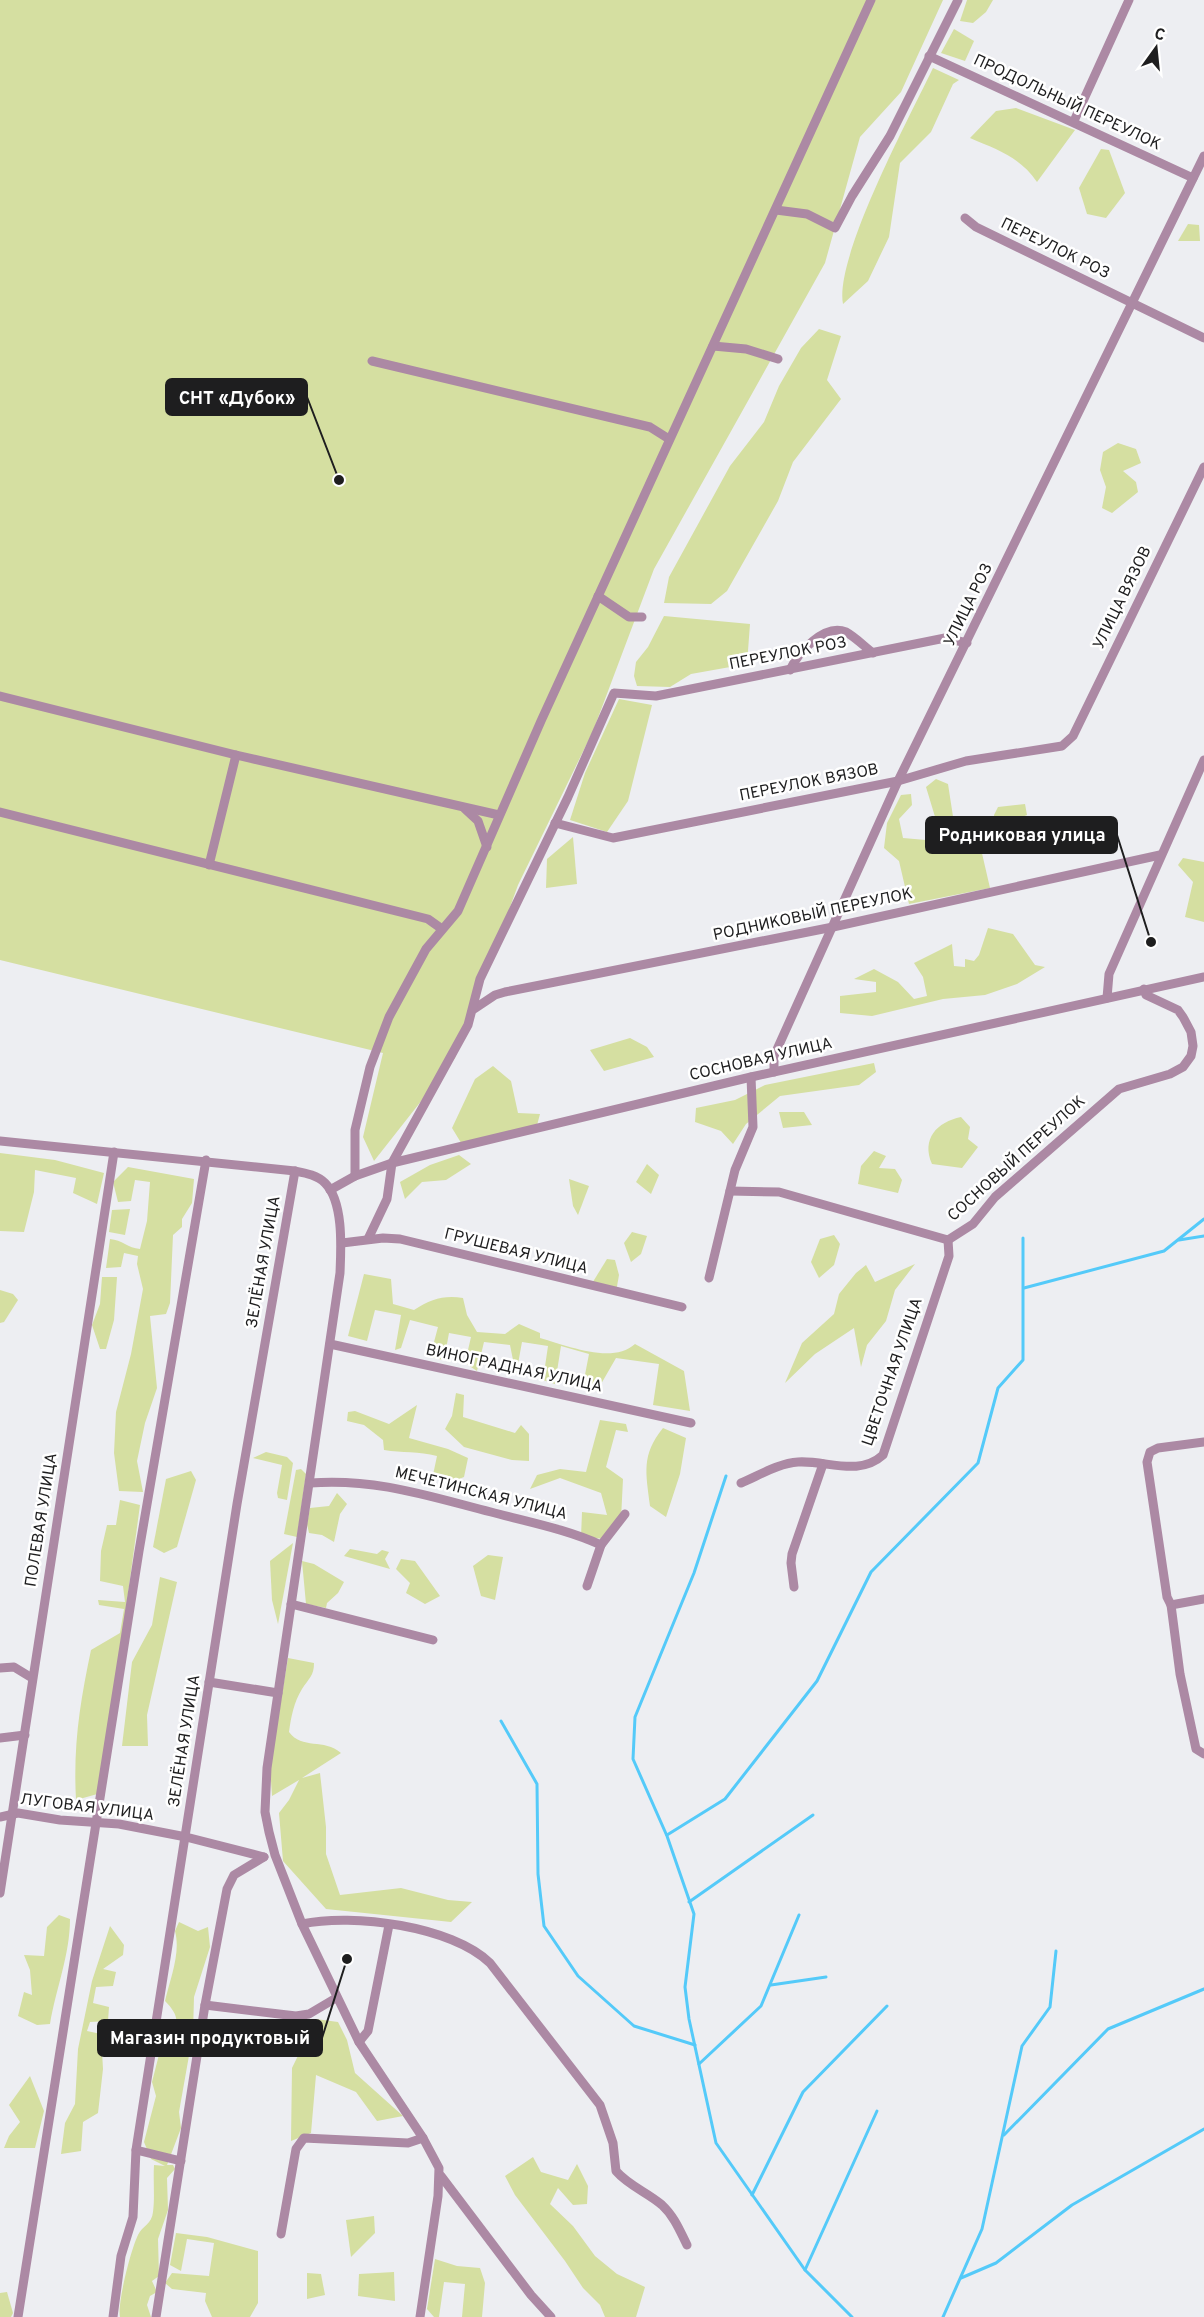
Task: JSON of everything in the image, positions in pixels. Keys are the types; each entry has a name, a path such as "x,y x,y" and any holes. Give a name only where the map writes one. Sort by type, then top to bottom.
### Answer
{"street":[{"path":"355,1176 355,1130 379,1042 410,975 442,929 458,911 669,439 871,0"},
{"path":"776,210 807,214 835,228 852,196 890,136 958,0"},
{"path":"1074,121 1129,0"},
{"name":"ПРОДОЛЬНЫЙ ПЕРЕУЛОК","path":"928,56 1074,121 1193,178"},
{"name":"УЛИЦА РОЗ","path":"774,1072 774,1056 898,781 1134,304 1204,156"},
{"name":"ПЕРЕУЛОК РОЗ","path":"965,218 976,227 1204,338"},
{"path":"713,346 746,349 778,359"},
{"path":"372,362 650,427 669,439"},
{"name":"УЛИЦА ВЯЗОВ","path":"1068,742 1204,467"},
{"path":"598,596 629,617 642,617"},
{"path":"790,670 800,654 826,632 845,632 873,653"},
{"name":"ПЕРЕУЛОК РОЗ","path":"555,823 614,693 656,696 945,638 967,642"},
{"path":"0,696 236,755 499,815"},
{"name":"ПЕРЕУЛОК ВЯЗОВ","path":"555,823 613,838 898,781 966,761 1050,749 1068,742"},
{"path":"209,865 236,755"},
{"path":"1107,998 1109,974 1204,760"},
{"path":"462,807 478,821 487,847"},
{"path":"0,812 428,919 442,929"},
{"path":"368,1239 387,1199 392,1163 468,1025 480,979 555,823"},
{"name":"РОДНИКОВЫЙ ПЕРЕУЛОК","path":"474,1009 495,995 505,992 833,927 1160,855"},
{"name":"СОСНОВАЯ УЛИЦА","path":"330,1190 355,1176 392,1163 752,1077 1204,977"},
{"name":"СОСНОВЫЙ ПЕРЕУЛОК","path":"730,1191 779,1192 948,1240 973,1224 995,1197 1113,1093 1127,1085 1170,1074 1183,1067 1191,1056 1193,1046 1191,1032 1178,1010 1146,995 1144,989"},
{"path":"709,1278 739,1158 753,1127 752,1077"},
{"path":"0,1141 295,1170 318,1177 330,1190 342,1243 330,1344 278,1693 265,1790 265,1812 275,1855 302,1923 359,2042 423,2138 441,2176 531,2295 551,2317"},
{"name":"ПОЛЕВАЯ УЛИЦА","path":"0,1893 114,1152"},
{"path":"18,2317 139,1551 206,1160"},
{"name":"ЗЕЛЁНАЯ УЛИЦА","path":"113,2317 121,2256 133,2217 136,2150 209,1682 295,1170"},
{"name":"ГРУШЕВАЯ УЛИЦА","path":"342,1243 368,1239 400,1239 682,1307"},
{"name":"ЦВЕТОЧНАЯ УЛИЦА","path":"741,1483 796,1462 858,1467 876,1461 883,1455 949,1256 948,1240"},
{"name":"ВИНОГРАДНАЯ УЛИЦА","path":"330,1344 691,1423"},
{"path":"1204,1442 1158,1448 1150,1452 1147,1462 1180,1674 1196,1749 1204,1754"},
{"path":"794,1587 792,1554 823,1464"},
{"name":"МЕЧЕТИНСКАЯ УЛИЦА","path":"310,1483 362,1481 382,1484 570,1532 601,1545"},
{"path":"587,1586 601,1545 625,1514"},
{"path":"1171,1605 1204,1599"},
{"path":"291,1604 433,1640"},
{"path":"0,1668 14,1667 33,1678"},
{"path":"209,1682 278,1693"},
{"path":"0,1738 25,1735"},
{"name":"ЛУГОВАЯ УЛИЦА","path":"0,1817 13,1813 97,1822 186,1837 264,1857 275,1855"},
{"path":"156,2317 205,2005 230,1880 264,1857"},
{"path":"302,1923 334,1918 389,1925 435,1933 463,1942 478,1951 490,1963 600,2105 613,2143 616,2171 628,2183 661,2204 672,2216 687,2246"},
{"path":"359,2042 368,2031 389,1925"},
{"path":"205,2005 296,2016 309,2014 336,1998"},
{"path":"281,2234 296,2149 304,2139 408,2143 423,2138"},
{"path":"136,2150 181,2161"},
{"path":"420,2317 441,2176"}],"green space":[{"path":"0,0 943,0 901,92 860,137 825,263 654,569 593,731 518,885 455,1058 374,1161 363,1137 383,1053 0,960"},
{"path":"967,0 993,0 986,12 973,23 960,21"},
{"path":"954,29 974,41 965,61 941,53"},
{"path":"933,68 959,80 953,84 931,132 900,163 889,237 868,281 843,304 843,283 861,222"},
{"path":"1016,108 1075,130 1037,182 1016,160 970,138 996,111"},
{"path":"1101,149 1109,150 1125,193 1106,218 1087,214 1079,188"},
{"path":"1188,224 1199,225 1200,241 1178,241"},
{"path":"819,329 841,336 827,380 841,399 793,462 778,501 727,591 711,604 664,603 669,577 730,466 764,422 779,386 801,348"},
{"path":"1118,443 1136,449 1141,463 1123,471 1136,482 1138,492 1112,513 1102,508 1106,487 1100,470 1103,452"},
{"path":"664,616 750,624 747,664 691,674 670,687 637,686 634,676 636,662 648,647"},
{"path":"619,699 652,705 628,801 607,832 570,820 585,773"},
{"path":"936,779 948,784 954,823 981,849 990,888 909,904 899,861 884,848 887,823 901,795 911,794 912,805 899,819 903,838 926,840 939,830 926,787"},
{"path":"1025,804 1027,815 996,828 994,815 998,807"},
{"path":"573,837 577,884 546,888 547,859"},
{"path":"1183,858 1204,862 1204,922 1185,917 1193,882 1178,865"},
{"path":"988,928 1013,934 1035,965 1045,967 1017,984 985,995 943,999 872,1016 840,1013 840,996 876,992 876,982 854,979 874,969 898,982 914,999 927,996 923,977 914,963 952,944 954,966 965,967 965,959 974,961 979,955"},
{"path":"630,1038 647,1047 654,1057 604,1071 590,1050"},
{"path":"874,1063 876,1072 859,1085 780,1096 746,1124 733,1144 721,1131 695,1122 696,1108 735,1100 765,1085"},
{"path":"493,1066 511,1081 518,1113 540,1114 536,1129 463,1146 452,1128 475,1079"},
{"path":"779,1112 804,1112 812,1125 783,1128"},
{"path":"961,1117 970,1127 968,1139 978,1147 962,1168 932,1164 929,1147 933,1133 938,1127 952,1119"},
{"path":"874,1151 886,1156 879,1168 895,1169 902,1180 898,1193 858,1184 861,1166"},
{"path":"0,1153 55,1160 104,1173 97,1204 73,1193 76,1178 35,1170 34,1192 24,1232 0,1231"},
{"path":"459,1155 471,1164 446,1180 422,1182 405,1199 400,1182 430,1165"},
{"path":"647,1164 659,1175 651,1194 636,1182"},
{"path":"128,1167 194,1179 192,1203 182,1219 182,1227 173,1235 170,1303 166,1314 150,1316 157,1388 145,1423 137,1461 143,1492 119,1491 114,1453 116,1412 131,1354 143,1289 137,1264 138,1256 124,1253 121,1267 106,1268 110,1239 140,1249 147,1221 150,1182 135,1180 131,1201 118,1202 113,1182"},
{"path":"569,1179 589,1186 578,1215 573,1206"},
{"path":"130,1209 125,1235 109,1232 112,1210"},
{"path":"632,1232 647,1236 641,1254 631,1262 624,1243"},
{"path":"834,1235 840,1244 834,1265 819,1278 811,1262 820,1239"},
{"path":"607,1259 615,1260 619,1275 616,1292 591,1285"},
{"path":"915,1264 895,1290 886,1321 867,1345 861,1367 854,1328 815,1354 785,1383 802,1343 834,1314 839,1294 856,1273 866,1265 875,1282"},
{"path":"364,1274 391,1279 393,1304 414,1310 438,1299 463,1298 467,1315 477,1332 505,1334 519,1324 540,1333 540,1338 575,1349 602,1353 625,1350 635,1344 684,1371 690,1411 653,1405 659,1364 616,1358 597,1391 583,1385 589,1354 561,1346 555,1384 543,1380 548,1346 522,1342 516,1375 510,1345 484,1342 477,1371 465,1363 471,1337 449,1333 444,1360 430,1357 438,1327 410,1320 401,1348 395,1350 401,1315 375,1310 367,1341 348,1336"},
{"path":"102,1277 117,1277 114,1320 106,1349 100,1349 92,1325 100,1304"},
{"path":"0,1290 13,1294 18,1300 4,1322 0,1323"},
{"path":"456,1393 464,1395 463,1417 515,1433 521,1425 529,1434 529,1461 512,1460 464,1447 445,1429 452,1416"},
{"path":"417,1405 409,1438 448,1449 468,1458 464,1477 454,1481 433,1475 437,1456 384,1450 383,1440 364,1425 347,1421 348,1412 355,1411 389,1424"},
{"path":"600,1420 626,1424 628,1432 616,1430 606,1467 623,1479 621,1519 606,1539 581,1537 582,1512 607,1515 601,1493 560,1478 530,1489 537,1475 560,1469 586,1472"},
{"path":"663,1428 686,1438 680,1474 666,1517 650,1506 647,1474 651,1447"},
{"path":"266,1452 287,1457 293,1463 287,1500 278,1498 277,1493 282,1465 253,1458"},
{"path":"301,1469 306,1474 297,1537 284,1534 296,1470"},
{"path":"191,1471 196,1480 177,1547 164,1553 153,1547 166,1479"},
{"path":"337,1493 347,1504 340,1514 334,1542 322,1535 309,1533 307,1524 310,1508 329,1506"},
{"path":"120,1500 140,1505 101,1793 76,1800 78,1724 91,1650 120,1633 124,1609 99,1605 98,1600 125,1602 123,1586 100,1581 101,1551 107,1525 116,1525"},
{"path":"293,1543 278,1624 272,1600 270,1561"},
{"path":"350,1549 377,1554 382,1550 389,1552 385,1559 390,1569 344,1556"},
{"path":"488,1555 503,1557 495,1600 481,1596 473,1566"},
{"path":"401,1559 415,1561 440,1596 425,1604 406,1593 410,1583 396,1569"},
{"path":"302,1561 314,1564 344,1582 338,1593 327,1603 326,1608 306,1604"},
{"path":"160,1577 177,1582 147,1715 148,1746 122,1746 132,1662 152,1625"},
{"path":"288,1658 314,1663 312,1674 295,1704 289,1732 300,1741 328,1746 341,1753 302,1778 320,1773 326,1827 326,1854 340,1895 401,1888 448,1900 472,1902 451,1922 326,1909 283,1861 279,1813 289,1800 299,1780 272,1796 270,1766"},
{"path":"59,1915 70,1919 65,1959 50,2024 37,2025 18,2016 24,1992 32,1995 30,1970 24,1955 44,1956 47,1927"},
{"path":"179,1922 198,1931 208,1927 210,1947 194,1997 193,2033 179,2112 181,2128 167,2165 173,2165 175,2169 167,2178 168,2210 158,2239 159,2276 152,2281 157,2292 150,2296 147,2305 151,2317 120,2317 123,2289 135,2242 152,2216 154,2165 165,2166 151,2159 144,2142 156,2096 152,2082 163,2039 173,2030 176,2021 174,2012 165,2001 176,1957 175,1931"},
{"path":"110,1926 124,1945 123,1955 103,1969 116,1972 113,1986 96,1987 93,2003 109,2007 108,2021 90,2022 87,2031 101,2034 103,2069 98,2113 83,2122 81,2151 61,2154 65,2123 75,2104 78,2049 92,1981"},
{"path":"316,2019 338,2022 347,2040 355,2073 403,2116 377,2121 356,2092 316,2075 311,2133 291,2141 292,2068"},
{"path":"30,2076 44,2111 35,2148 4,2148 9,2136 20,2122 9,2105"},
{"path":"533,2157 541,2172 568,2180 577,2164 588,2186 587,2204 573,2205 558,2188 550,2204 573,2226 595,2256 617,2274 645,2287 636,2317 605,2317 600,2305 583,2288 515,2195 505,2176"},
{"path":"374,2216 375,2233 351,2257 346,2220"},
{"path":"176,2233 207,2237 258,2251 258,2303 250,2317 212,2317 205,2301 206,2293 172,2289 165,2283 172,2273 209,2276 214,2243 187,2239 181,2271 170,2265"},
{"path":"435,2259 457,2266 480,2268 485,2283 482,2317 462,2317 465,2284 444,2282 439,2317 434,2317 427,2309"},
{"path":"394,2272 395,2301 358,2296 359,2274"},
{"path":"307,2273 321,2274 325,2295 307,2299"},
{"path":"7,2292 13,2313 11,2317 0,2317 0,2293"}],"waterway":[{"path":"1024,1288 1164,1251 1204,1219"},
{"path":"1179,1240 1204,1236"},
{"path":"667,1835 725,1799 817,1681 871,1572 978,1463 998,1388 1023,1360 1023,1238"},
{"path":"726,1476 694,1573 635,1717 633,1759 667,1836 694,1914 685,1987 689,2019 716,2143 805,2270 852,2317"},
{"path":"501,1721 537,1784 538,1874 544,1926 578,1976 634,2026 695,2045"},
{"path":"689,1902 813,1815"},
{"path":"699,2064 761,2006 799,1915"},
{"path":"943,2317 982,2229 1022,2046 1050,2007 1056,1951"},
{"path":"771,1985 826,1977"},
{"path":"1004,2135 1108,2029 1204,1989"},
{"path":"752,2195 803,2092 887,2006"},
{"path":"805,2270 877,2111"},
{"path":"961,2278 996,2263 1072,2205 1204,2129"}],"place":[{"name":"СНТ «Дубок»","path":"339,480"},
{"name":"Родниковая улица","path":"1151,942"},
{"name":"Магазин продуктовый","path":"347,1959"}]}
